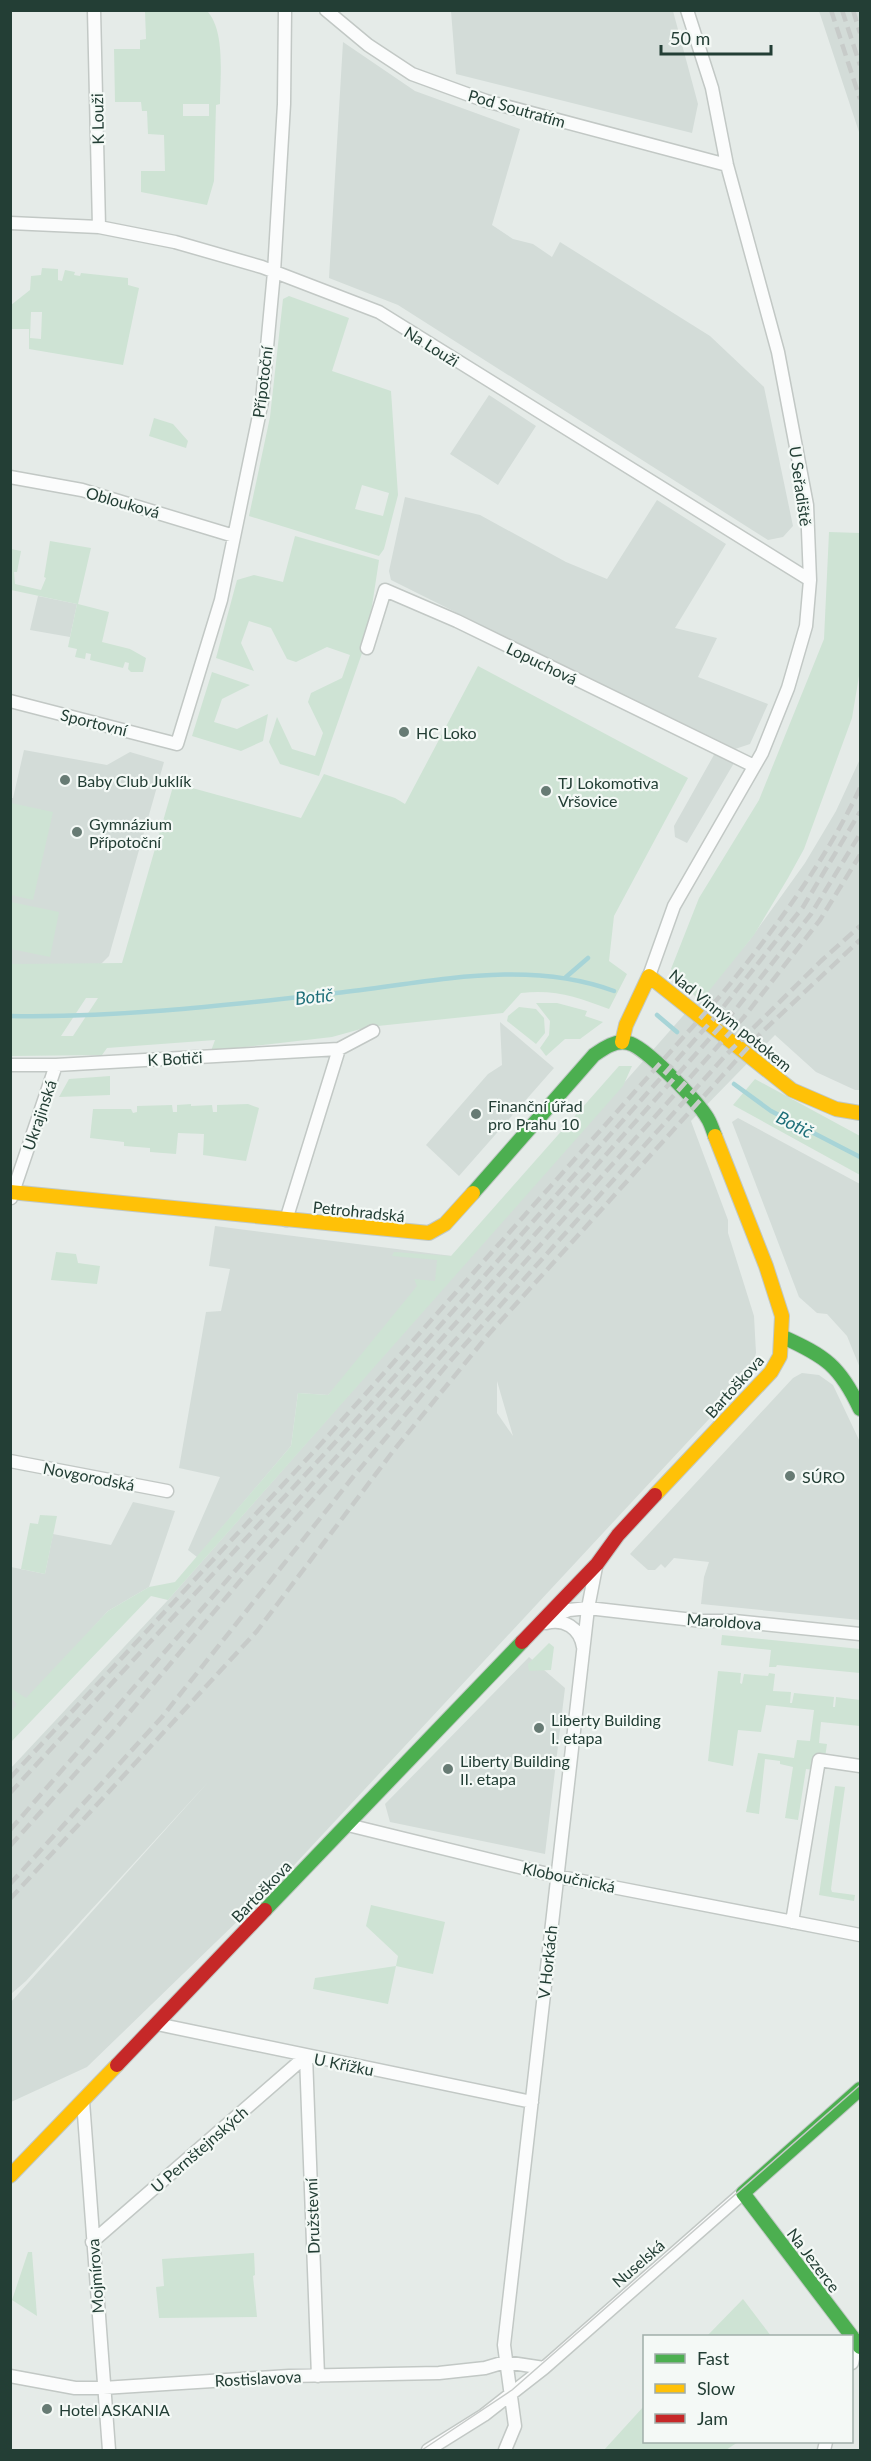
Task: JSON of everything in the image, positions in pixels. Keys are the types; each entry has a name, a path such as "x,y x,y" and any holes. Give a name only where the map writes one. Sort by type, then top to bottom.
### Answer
{"street":[{"name":"K Louži","path":"94,10 99,227"},
{"name":"Přípotoční","path":"177,744 220,600 262,402 274,272 284,104 285,10"},
{"name":"Pod Soutratím","path":"326,10 368,45 412,74 486,101 727,165"},
{"name":"U Seřadiště","path":"649,976 674,906 754,766 788,688 803,636 810,580 807,505 778,352 727,165 712,88 687,10"},
{"name":"Na Louži","path":"10,223 99,227 175,242 274,272 379,312 810,580"},
{"name":"Oblouková","path":"10,477 82,490 234,536"},
{"name":"Lopuchová","path":"367,648 385,590 457,621 754,766"},
{"name":"Sportovní","path":"10,701 177,744"},
{"name":"Nad Vinným potokem","path":"622,1042 626,1024 642,996 649,976 747,1057 795,1092 829,1108 861,1113"},
{"name":"K Botiči","path":"10,1065 56,1065 339,1049 373,1031"},
{"name":"Petrohradská","path":"11,1194 421,1234 435,1231 445,1224 594,1055 608,1045 622,1042"},
{"name":"Bartoškova","path":"10,2176 597,1564 618,1535 771,1371 780,1356 783,1337 782,1316 766,1266 709,1120 701,1107 652,1059 634,1045 622,1042"},
{"path":"286,1220 339,1049"},
{"name":"Ukrajinská","path":"11,1194 56,1065"},
{"path":"783,1337 826,1357 837,1366 861,1409"},
{"name":"Novgorodská","path":"10,1461 167,1491"},
{"name":"V Horkách","path":"505,2451 515,2426 513,2393 505,2362 504,2345 556,1876 588,1608 597,1564"},
{"name":"Bartoškova","path":"535,1629 558,1613 588,1608"},
{"name":"Maroldova","path":"588,1608 702,1621 734,1621 861,1634"},
{"path":"535,1629 553,1621 566,1623 580,1638 583,1652"},
{"path":"792,1922 819,1760 861,1767"},
{"name":"Kloboučnická","path":"348,1825 556,1876 861,1935"},
{"name":"U Křížku","path":"157,2024 532,2102"},
{"name":"U Pernštejnských","path":"92,2242 306,2056"},
{"name":"Družstevní","path":"306,2056 318,2376"},
{"name":"Nuselská","path":"428,2451 513,2393 544,2368 861,2088"},
{"name":"Mojmírova","path":"83,2101 109,2451"},
{"name":"Na Jezerce","path":"743,2193 859,2340"},
{"path":"853,2360 859,2340"},
{"path":"505,2362 544,2368"},
{"name":"Rostislavova","path":"10,2376 75,2388 103,2388 318,2376 439,2373 485,2368 505,2362"}],"shaded area":[{"path":"451,11 673,11 698,104 692,133 456,74"},
{"path":"819,11 860,11 860,137 859,132"},
{"path":"343,42 415,91 520,129 492,225 513,239 533,244 552,257 560,242 710,336 764,387 793,526 783,537 768,540 398,305 329,278"},
{"path":"489,395 536,426 498,485 450,454"},
{"path":"405,497 480,515 566,562 607,579 657,500 726,544 675,628 717,638 698,677 768,704 750,744 732,750 391,580 389,571"},
{"path":"38,596 77,604 70,637 30,630"},
{"name":"Gymnázium Přípotoční","path":"24,750 107,765 130,752 164,762 109,956 101,964 11,964 11,798 13,798"},
{"path":"715,753 734,763 687,843 675,837 674,826"},
{"path":"860,759 860,1090 855,1090 816,1072 775,1035 691,1121 728,1220 728,1233 754,1316 756,1353 750,1375 284,1876 87,2067 11,2102 11,2002 210,1780 26,1981 11,1994 10,1769 168,1600 749,941 805,863 836,811","holes":["497,1381 513,1436 497,1413"]},
{"name":"Finanční úřad pro Prahu 10","path":"500,1022 554,1068 459,1176 426,1145 488,1074 502,1065"},
{"path":"738,1118 860,1184 860,1368 847,1336 827,1314 817,1313 799,1297 732,1122"},
{"path":"215,1226 460,1257 328,1395 298,1393 291,1446 197,1557 188,1550 220,1477 179,1468 206,1312 221,1311 230,1269 209,1266"},
{"path":"802,1373 819,1375 833,1385 860,1442 860,1620 701,1604 704,1577 709,1562 674,1558 665,1568 661,1564 655,1570 648,1570 630,1554 793,1378"},
{"path":"133,1502 175,1511 149,1587 108,1611 11,1718 11,1567 45,1574 53,1534 111,1545"},
{"path":"529,1657 565,1688 545,1854 390,1822 385,1804"}],"green space":[{"path":"206,10 217,29 221,54 220,104 216,105 214,181 207,205 141,192 141,171 165,171 164,135 148,134 147,111 142,111 141,102 115,102 114,49 140,49 140,40 146,39 145,11","holes":["183,104 209,104 209,116 183,116"]},
{"path":"42,268 58,269 58,280 62,281 65,270 75,272 74,275 80,276 81,273 128,278 128,285 139,288 123,365 29,349 29,329 11,329 11,305 30,290 31,276 41,275","holes":["31,312 42,312 41,339 30,338"]},
{"path":"289,296 349,318 332,371 391,391 398,495 384,549 379,556 249,516 270,417 283,299","holes":["362,485 389,493 383,516 355,509"]},
{"path":"154,418 173,424 188,441 186,448 149,436"},
{"path":"829,532 860,533 860,670 852,718 804,849 754,935 700,1002 671,969 699,898 759,800 824,639"},
{"path":"295,536 379,560 367,639 319,776 280,764 269,742 277,717 292,749 315,756 323,733 308,702 311,693 342,678 350,655 327,647 296,662 287,659 271,628 249,621 241,643 254,671 216,658 237,580 254,575 283,582"},
{"path":"50,541 91,548 78,604 109,612 102,642 130,649 146,658 143,672 131,672 128,669 129,663 125,662 123,668 90,660 91,654 86,653 85,659 75,657 77,649 68,647 77,604 11,590 11,549 21,551 17,572 14,572 15,584 41,590 46,578 44,577"},
{"path":"478,666 688,778 614,916 609,961 627,974 609,1009 566,995 533,992 521,993 503,1013 368,1027 332,1037 211,1051 215,1040 107,1048 102,1055 11,1056 11,964 122,963 174,783 301,818 324,774 395,798 405,804","holes":["86,998 98,998 73,1036 61,1036"]},
{"path":"212,672 250,685 222,699 214,722 237,729 268,714 263,741 241,751 192,736"},
{"path":"11,803 53,812 33,900 11,895"},
{"path":"11,902 59,912 50,957 11,949"},
{"path":"536,1003 557,1003 587,1011 585,1016 603,1022 580,1039 565,1039 546,1056 540,1048 549,1035 550,1021"},
{"path":"519,1007 536,1009 544,1018 545,1033 536,1044 507,1021 508,1016"},
{"path":"619,1066 632,1066 623,1086 168,1600 151,1596 11,1742 11,1712 17,1704 11,1698 11,1688 26,1698 108,1611 149,1587 175,1582 291,1446 298,1393 328,1395 417,1286 414,1279 435,1281 437,1260 392,1256 394,1252 451,1256"},
{"path":"110,1076 110,1095 59,1097 69,1079"},
{"path":"755,1079 860,1136 860,1175 733,1105"},
{"path":"191,1104 191,1106 212,1105 213,1112 217,1112 217,1105 248,1104 259,1108 246,1161 203,1155 204,1134 178,1133 176,1154 150,1152 150,1148 124,1146 124,1142 90,1138 93,1109 131,1109 133,1113 137,1112 137,1106 172,1105 173,1112 177,1112 177,1105"},
{"path":"56,1252 76,1254 78,1263 100,1266 97,1284 51,1280"},
{"path":"40,1515 57,1516 45,1574 21,1569 30,1523 38,1524"},
{"path":"722,1635 860,1649 860,1673 777,1665 769,1667 771,1650 721,1645"},
{"path":"549,1643 554,1647 551,1670 529,1671 528,1664"},
{"path":"718,1671 741,1673 740,1683 742,1684 744,1674 768,1676 769,1673 775,1674 773,1691 791,1692 790,1703 792,1703 794,1693 834,1697 833,1707 835,1707 836,1697 860,1700 860,1726 821,1722 819,1743 827,1744 823,1771 806,1769 798,1820 785,1818 793,1767 780,1764 780,1761 765,1759 759,1814 746,1812 758,1753 794,1758 797,1740 810,1741 814,1710 766,1705 761,1732 738,1730 733,1766 708,1761"},
{"path":"835,1786 845,1787 831,1889 832,1892 855,1895 854,1901 819,1895"},
{"path":"371,1905 445,1922 433,1974 396,1966 398,1956 366,1926"},
{"path":"396,1966 388,2004 313,1989 315,1978"},
{"path":"28,2252 32,2252 37,2316 12,2300"},
{"path":"254,2253 255,2275 253,2276 257,2317 159,2318 156,2287 164,2286 162,2259"},
{"path":"743,2299 770,2335 708,2335"},
{"path":"643,2407 643,2443 736,2443 726,2450 604,2450"}],"waterway":[{"path":"566,977 588,958"},
{"name":"Botič","path":"10,1016 92,1015 174,1010 441,979 511,974 580,981 614,991"},
{"name":"Botič","path":"657,1015 677,1032"},
{"name":"Botič","path":"734,1084 771,1111 860,1157"}],"tram line":[{"path":"422,2450 512,2390 860,2085"}],"railway":[{"path":"831,10 860,99"},
{"path":"842,10 860,65"},
{"path":"853,10 860,33"},
{"path":"10,1778 319,1446 721,995 797,896 831,843 860,788"},
{"path":"10,1793 355,1421 716,1016 803,907 860,812"},
{"path":"10,1830 248,1556 736,1009 811,914 860,834"},
{"path":"10,1846 112,1733 240,1581 744,1017 820,920 860,855"},
{"path":"10,1884 162,1717 353,1477 452,1359 726,1055 821,961 860,926"},
{"path":"10,1899 257,1631 394,1450 488,1335 761,1033 860,940"}],"traffic: fast":[{"path":"473,1193 594,1055 614,1044 623,1042 636,1046 658,1064 703,1111 715,1136"},
{"path":"783,1337 810,1350 830,1364 845,1382 860,1409"},
{"path":"265,1910 522,1642"},
{"path":"851,2335 743,2193 860,2089"},
{"path":"853,2338 860,2347"}],"traffic: slow":[{"path":"622,1042 626,1025 649,976 792,1090 836,1109 860,1113"},
{"path":"655,1495 771,1372 780,1356 782,1316 766,1266 715,1136"},
{"path":"10,1192 429,1233 445,1224 473,1193"},
{"path":"10,2176 117,2065"}],"traffic: jam":[{"path":"522,1642 597,1564 618,1535 655,1495"},
{"path":"117,2065 265,1910"}],"place":[{"name":"HC Loko","path":"404,732"},
{"name":"Baby Club Juklík","path":"65,780"},
{"name":"TJ Lokomotiva Vršovice","path":"546,791"},
{"name":"Gymnázium Přípotoční","path":"77,832"},
{"name":"Finanční úřad pro Prahu 10","path":"476,1114"},
{"name":"SÚRO","path":"790,1476"},
{"name":"Liberty Building I. etapa","path":"539,1728"},
{"name":"Liberty Building II. etapa","path":"448,1769"},
{"name":"Hotel ASKANIA","path":"47,2409"}]}
